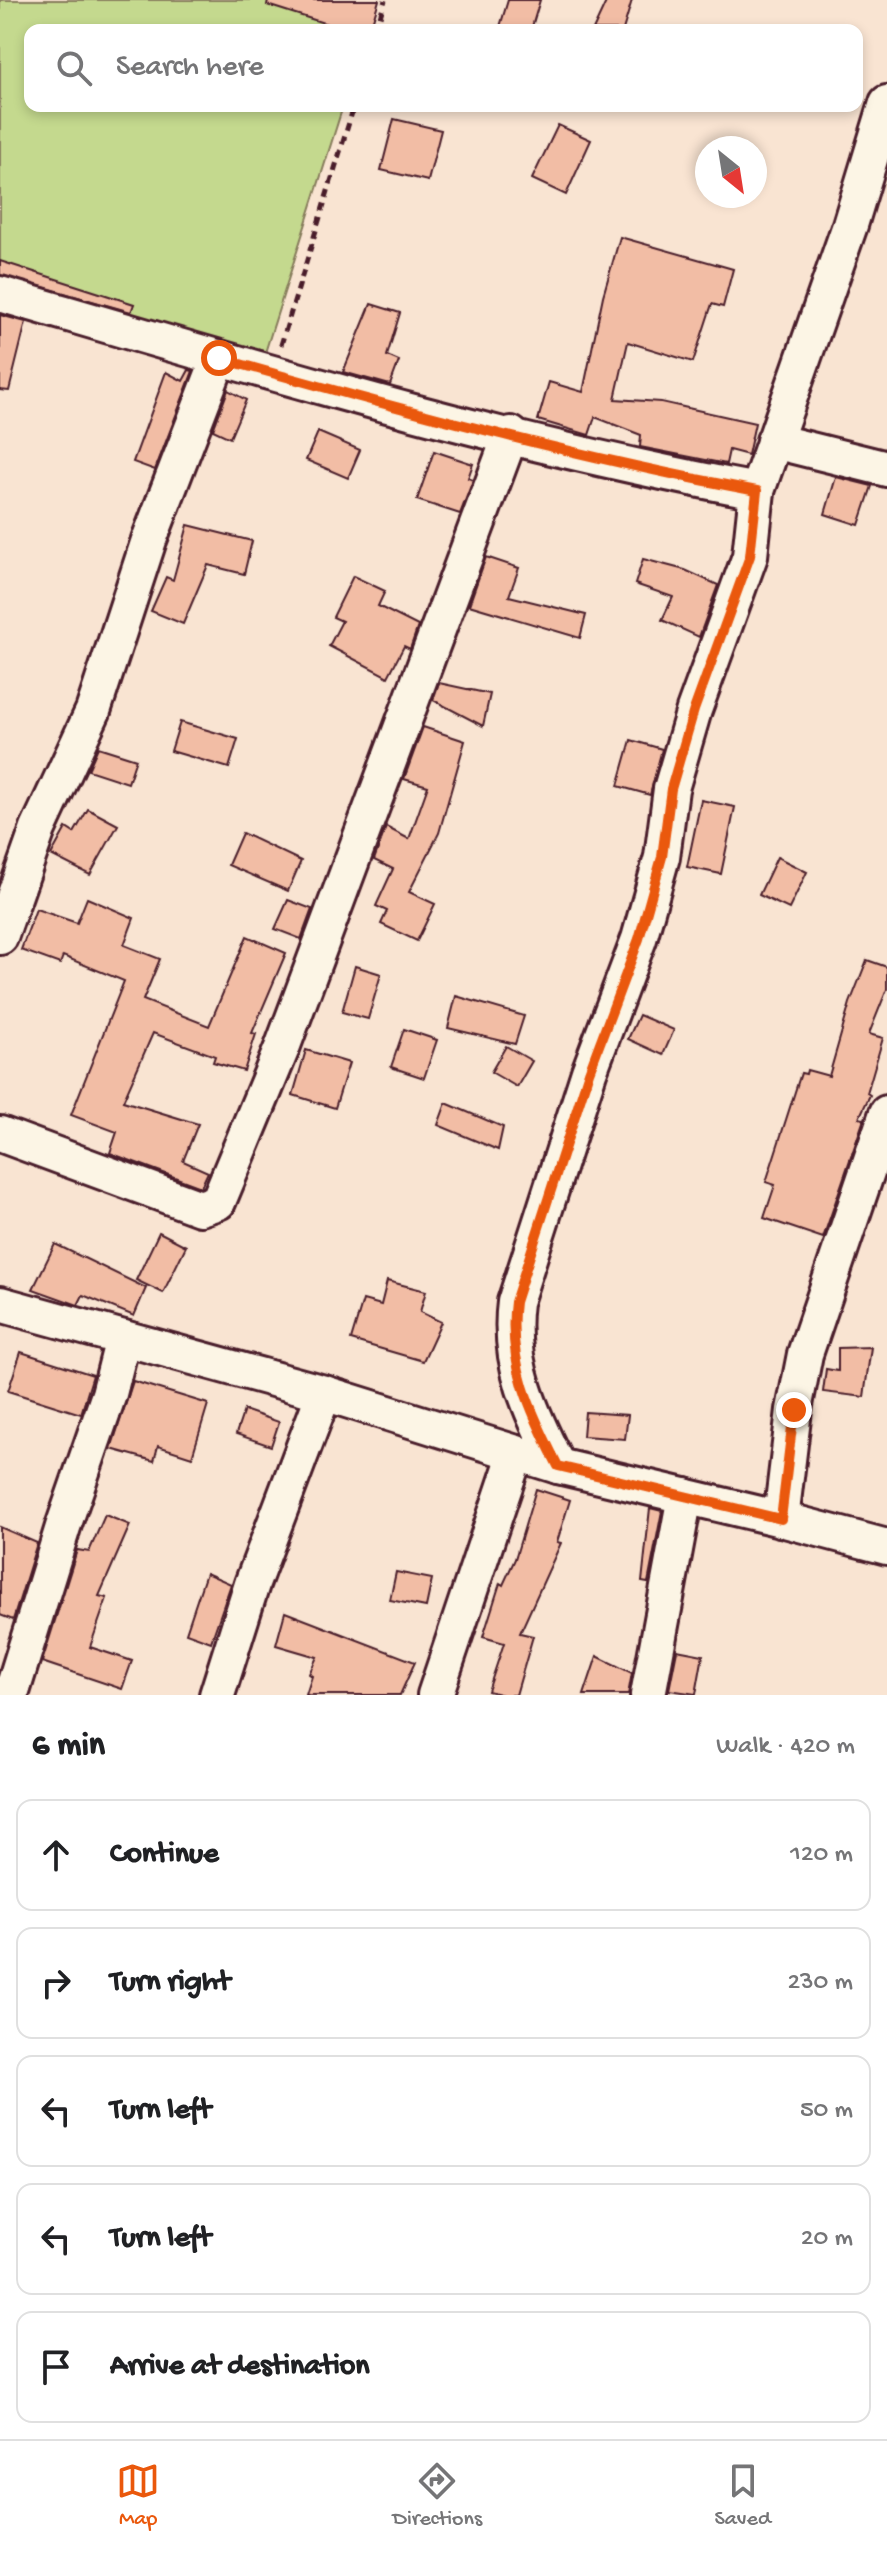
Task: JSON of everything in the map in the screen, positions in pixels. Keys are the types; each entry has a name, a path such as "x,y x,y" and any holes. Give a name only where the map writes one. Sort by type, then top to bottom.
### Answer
{"street":[{"path":"558,1466 532,1416 515,1364 511,1327 515,1302 589,1072 639,939 662,857 675,776 694,710 750,556 757,491 850,225 887,103"},
{"path":"0,294 273,373 659,473 757,491"},
{"path":"0,937 38,829 93,711 149,540 219,358"},
{"path":"0,1134 200,1208 218,1202 282,1048 511,434"},
{"path":"774,441 887,469"},
{"path":"781,1519 794,1410 805,1354 887,1113"},
{"path":"0,1304 324,1393 558,1466 887,1547"},
{"path":"11,1695 63,1527 109,1394 123,1338"},
{"path":"217,1695 252,1584 324,1393"},
{"path":"435,1695 516,1453"},
{"path":"648,1695 685,1496"}],"path":[{"path":"378,24 385,0"},
{"path":"273,373 352,112"}],"green space":[{"path":"0,0 376,0 369,24 24,24 24,112 341,112 263,359 0,281"}],"building":[{"path":"268,0 379,0 372,24 327,24 267,5"},
{"path":"508,0 540,0 533,24 501,24"},
{"path":"607,0 632,0 625,24 596,24"},
{"path":"394,119 441,130 428,181 381,170"},
{"path":"558,125 591,140 566,195 532,179"},
{"path":"620,237 733,269 723,307 712,304 693,362 628,342 615,399 661,402 755,423 748,455 729,450 726,464 640,447 641,435 595,417 589,435 538,420 549,382 583,392 603,296"},
{"path":"0,261 134,304 131,312 0,275"},
{"path":"371,304 400,313 387,356 399,361 390,385 343,372"},
{"path":"0,315 26,322 9,391 0,390"},
{"path":"189,370 193,371 155,470 133,462 166,372 183,381"},
{"path":"228,390 246,400 230,438 213,430"},
{"path":"318,432 360,450 348,478 306,460"},
{"path":"434,451 473,464 468,478 473,480 460,514 417,500"},
{"path":"836,477 872,486 859,525 825,514"},
{"path":"188,525 252,541 244,574 208,565 183,624 151,611 166,577 173,580"},
{"path":"486,557 519,568 509,596 586,615 580,638 469,605"},
{"path":"643,559 685,570 718,585 699,637 662,620 673,597 635,584"},
{"path":"353,576 385,591 378,606 418,626 410,649 404,646 388,677 329,646 342,621 333,617"},
{"path":"439,683 490,694 483,726 433,700"},
{"path":"180,722 238,739 229,768 171,751"},
{"path":"423,727 465,741 439,833 409,892 435,904 417,941 381,924 387,911 376,906 393,869 374,860 386,827 409,839 428,786 404,779"},
{"path":"631,740 662,749 650,795 618,786"},
{"path":"98,747 136,759 128,783 88,770"},
{"path":"701,800 735,807 721,874 687,867"},
{"path":"88,809 118,825 90,875 51,855 66,828 74,833"},
{"path":"242,833 301,861 288,891 228,865"},
{"path":"777,857 807,872 789,909 759,895"},
{"path":"87,898 134,918 124,945 160,959 143,1000 209,1026 247,936 286,953 252,1033 256,1034 244,1071 213,1062 215,1056 153,1033 123,1101 198,1124 183,1161 208,1172 201,1187 110,1153 117,1132 71,1115 124,981 63,956 60,964 21,950 36,909 77,923"},
{"path":"288,900 312,909 301,939 275,929"},
{"path":"867,960 887,967 887,989 869,1034 883,1038 867,1093 870,1095 859,1118 864,1119 823,1238 764,1218 775,1185 766,1182 801,1073 806,1074 807,1070 829,1076 850,1003"},
{"path":"355,966 381,974 368,1019 342,1012"},
{"path":"456,996 524,1016 515,1044 448,1028"},
{"path":"639,1015 674,1030 663,1055 628,1039"},
{"path":"404,1029 437,1040 424,1078 391,1067"},
{"path":"506,1046 532,1061 517,1087 491,1072"},
{"path":"306,1050 349,1063 335,1108 293,1095"},
{"path":"446,1103 503,1127 498,1150 438,1125"},
{"path":"159,1232 186,1246 163,1293 136,1280"},
{"path":"55,1244 146,1288 134,1316 83,1295 78,1305 33,1289"},
{"path":"387,1281 426,1291 420,1312 441,1322 423,1361 351,1340 363,1300 381,1305"},
{"path":"871,1347 864,1397 823,1392 826,1369 838,1371 838,1348"},
{"path":"21,1352 93,1375 81,1414 8,1391"},
{"path":"133,1381 208,1404 192,1457 158,1446 154,1461 111,1449"},
{"path":"244,1410 279,1422 271,1446 236,1434"},
{"path":"585,1412 628,1415 625,1439 583,1436"},
{"path":"536,1489 570,1500 557,1542 561,1543 520,1633 533,1636 516,1695 503,1695 488,1691 504,1643 483,1637 500,1583 503,1585 515,1559"},
{"path":"650,1508 662,1511 648,1583 642,1582"},
{"path":"105,1515 130,1525 99,1596 107,1598 90,1647 132,1661 122,1689 42,1662 77,1550 89,1552"},
{"path":"0,1527 37,1543 13,1620 0,1615"},
{"path":"396,1572 432,1579 426,1607 390,1600"},
{"path":"206,1573 231,1584 211,1642 186,1633"},
{"path":"285,1612 415,1662 400,1695 306,1695 312,1676 309,1674 317,1657 276,1645"},
{"path":"677,1650 703,1655 696,1694 669,1690"},
{"path":"597,1656 632,1673 628,1695 584,1695"}],"route":[{"path":"219,358 368,400 659,473 757,491 750,556 694,710 671,789 662,857 639,939 589,1072 515,1302 511,1327 515,1364 532,1416 558,1466 781,1519 794,1410"}]}
